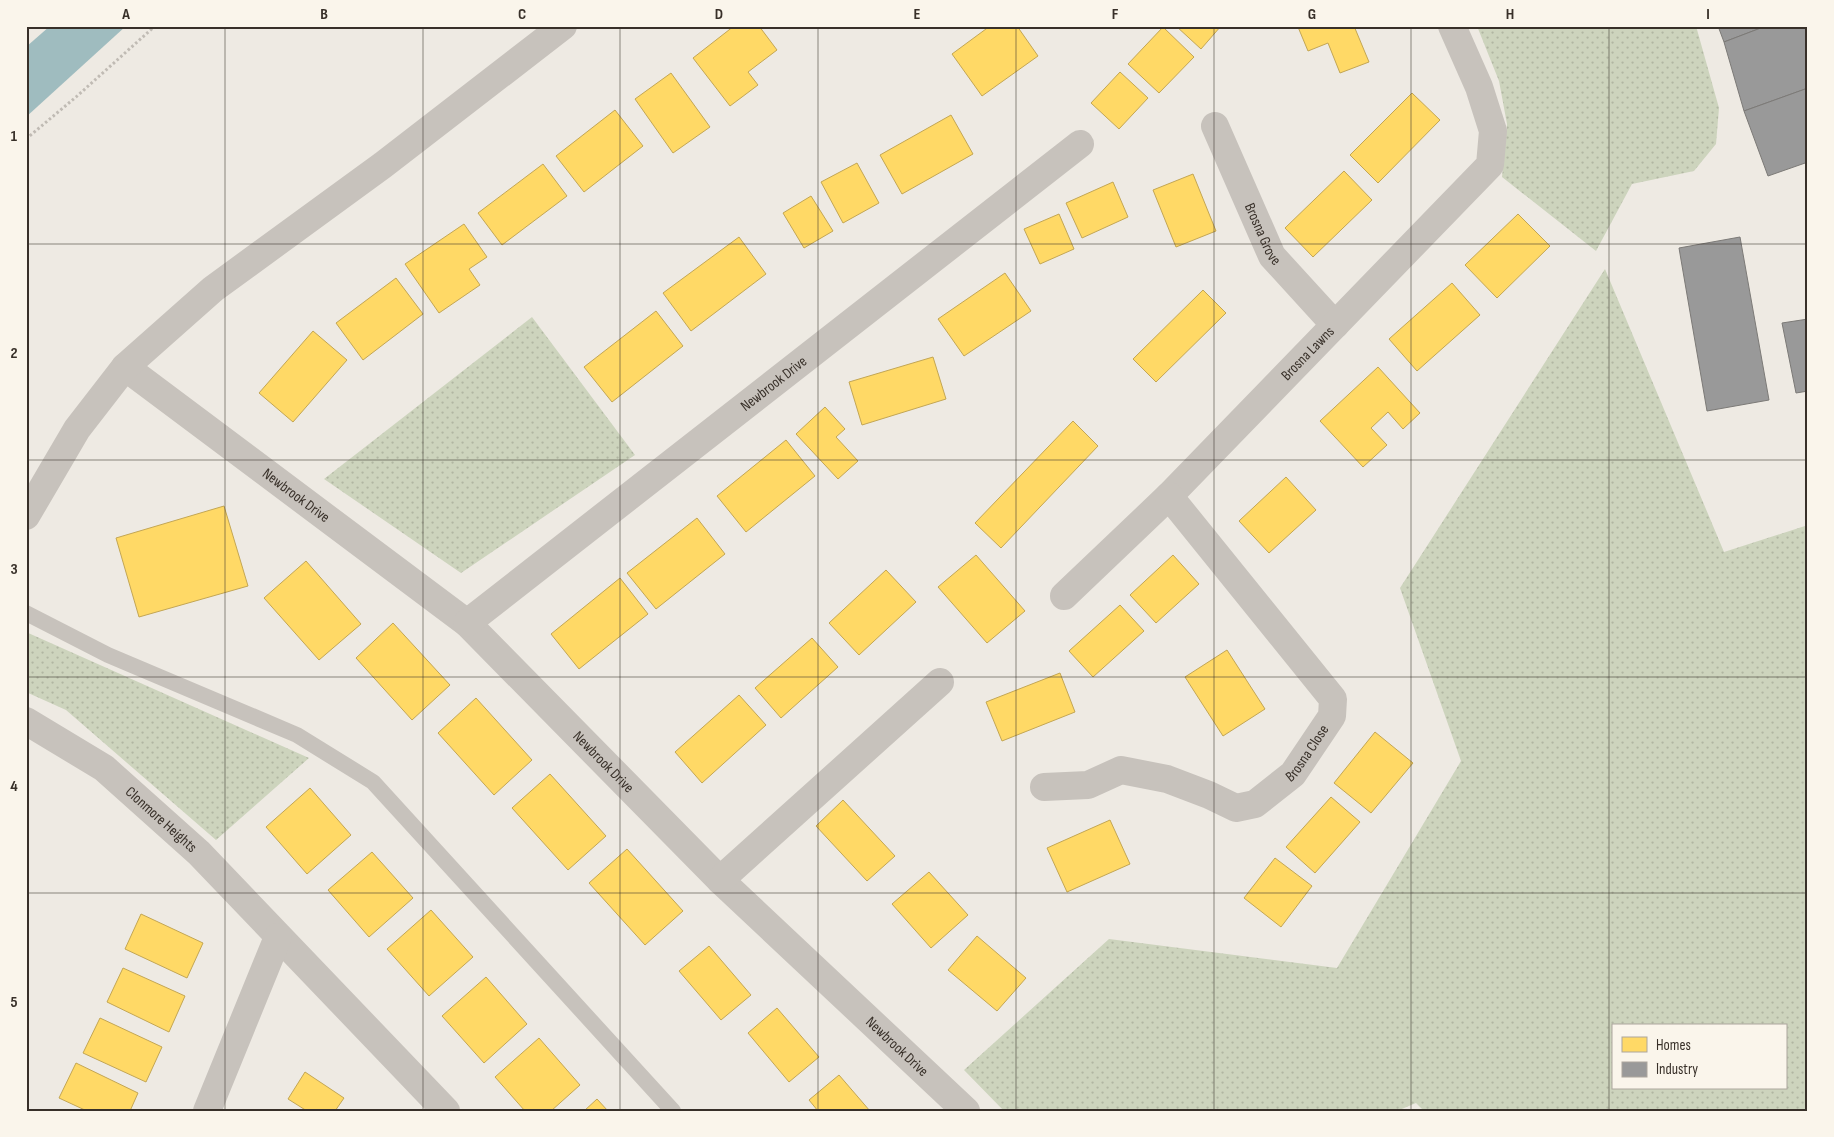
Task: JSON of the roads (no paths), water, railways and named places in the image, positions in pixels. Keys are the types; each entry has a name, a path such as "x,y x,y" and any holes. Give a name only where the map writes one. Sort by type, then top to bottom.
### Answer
{"street":[{"path":"26,516 76,429 125,367 213,289 383,166 564,26"},
{"name":"Brosna Lawns","path":"1064,596 1169,496 1490,165 1493,131 1479,87 1452,26"},
{"name":"Brosna Grove","path":"1215,126 1272,256 1335,324"},
{"name":"Newbrook Drive","path":"467,623 1080,144"},
{"name":"Newbrook Drive","path":"125,367 467,623 720,880 966,1111"},
{"name":"Brosna Close","path":"1044,787 1088,785 1121,770 1166,779 1209,795 1236,808 1255,804 1293,774 1332,716 1333,699 1169,496"},
{"path":"720,880 940,682"},
{"name":"Clonmore Heights","path":"26,721 104,768 199,853 446,1111"},
{"path":"207,1111 278,937"}],"lane":[{"path":"26,613 108,655 297,735 373,782 673,1111"}],"water":[{"path":"50,26 126,26 26,117 26,47"}]}
